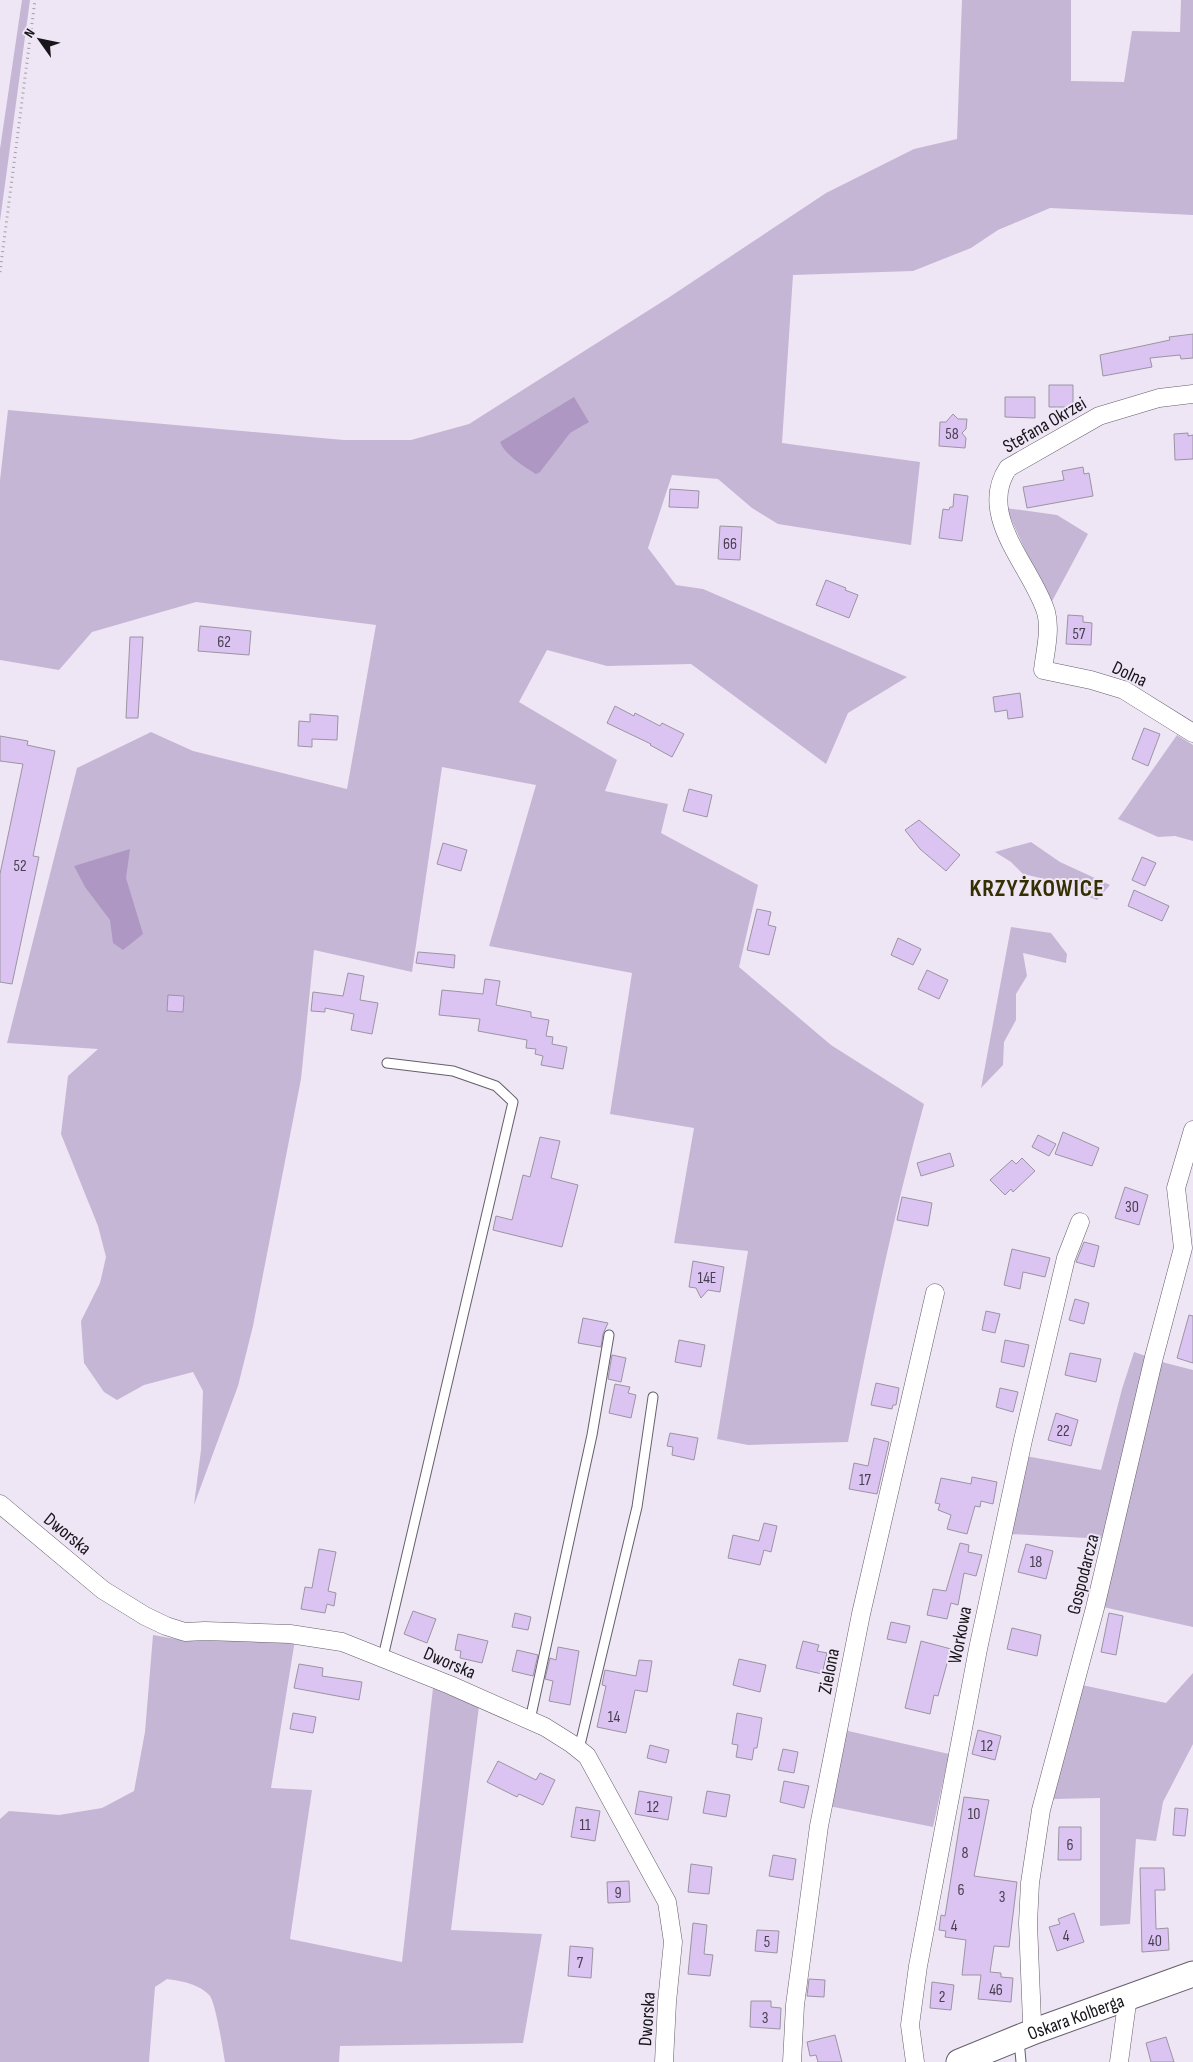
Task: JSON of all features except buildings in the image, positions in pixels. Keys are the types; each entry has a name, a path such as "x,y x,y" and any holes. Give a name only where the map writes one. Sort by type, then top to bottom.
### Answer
{"main road":[{"name":"Oskara Kolberga","path":"959,2062 1128,1996 1193,1974"}],"street":[{"name":"Stefana Okrzei","path":"1043,670 1047,637 1046,614 1039,596 1008,538 997,504 1001,478 1008,468 1099,416 1159,398 1193,394"},
{"name":"Dolna","path":"1043,670 1091,680 1124,690 1193,733"},
{"name":"Gospodarcza","path":"1027,2034 1032,2022 1028,1923 1030,1883 1041,1810 1096,1608 1154,1357 1183,1248 1176,1188 1193,1130"},
{"name":"Workowa","path":"915,2062 910,2025 918,1966 980,1641 1021,1449 1066,1258 1080,1222"},
{"name":"Zielona","path":"792,2062 795,2005 819,1826 862,1614 934,1293"},
{"name":"Dworska","path":"0,1504 104,1590 145,1616 166,1626 185,1632 205,1630 290,1634 342,1642 530,1720 545,1727 579,1749 587,1756 667,1902 673,1942 664,2062"},
{"path":"1119,2062 1128,1996"}],"lane":[{"path":"382,1657 513,1102 496,1086 453,1071 387,1063"},
{"path":"530,1720 592,1435 609,1335"},
{"path":"579,1749 637,1507 653,1397"},
{"path":"1021,2062 1027,2034"}],"path":[{"path":"0,272 35,0"}],"shaded area":[{"path":"22,0 30,0 0,221 0,149"},
{"path":"962,0 1071,0 1071,81 1124,82 1132,31 1180,32 1181,0 1193,0 1193,215 1050,208 998,230 971,248 913,271 793,275 782,443 920,462 911,545 778,524 752,508 718,479 672,475 648,548 676,585 703,589 907,677 848,713 826,764 691,664 607,666 547,650 519,702 617,760 605,791 668,804 661,833 758,885 739,967 831,1045 924,1104 902,1188 848,1442 748,1445 717,1439 748,1251 674,1243 694,1128 610,1114 632,973 489,946 536,785 442,767 412,972 314,950 301,1079 253,1326 238,1386 194,1505 201,1450 203,1391 193,1372 144,1385 117,1400 104,1392 84,1363 81,1321 100,1283 106,1257 98,1226 61,1134 68,1076 98,1049 7,1043 77,768 151,732 193,751 347,789 376,625 196,602 92,632 59,670 0,660 0,480 8,410 344,440 411,440 469,424 668,298 826,193 914,149 957,139"},
{"path":"574,397 589,422 570,433 540,472 536,474 526,468 510,456 502,447 500,442"},
{"path":"1006,508 1057,515 1088,534 1050,605"},
{"path":"1177,735 1193,745 1193,841 1175,836 1158,837 1118,819"},
{"path":"1031,842 1060,862 1110,885 1097,900 1076,892 1062,883 1023,874 1011,862 995,852"},
{"path":"130,849 126,878 143,934 123,950 113,943 110,920 85,887 74,866"},
{"path":"1011,927 1051,933 1067,954 1066,963 1023,953 1027,976 1016,994 1016,1020 1004,1042 1003,1065 981,1088"},
{"path":"1134,1352 1146,1356 1106,1539 1009,1534 1026,1456 1101,1470 1122,1389"},
{"path":"1158,1361 1193,1370 1193,1627 1103,1607"},
{"path":"153,1635 187,1641 295,1640 271,1788 312,1790 290,1939 402,1962 433,1688 479,1706 451,1930 542,1934 523,2043 340,2046 339,2062 225,2062 217,2018 210,1996 196,1986 167,1979 155,1987 149,2062 0,2062 0,1819 9,1811 59,1815 102,1808 134,1791 145,1732"},
{"path":"1193,1673 1193,1744 1163,1802 1156,1841 1136,1839 1130,1924 1100,1926 1100,1798 1053,1799 1082,1685 1166,1703"},
{"path":"844,1730 949,1754 933,1827 829,1806"}],"district":[{"name":"KRZYŻKOWICE","path":"1037,888"}]}
